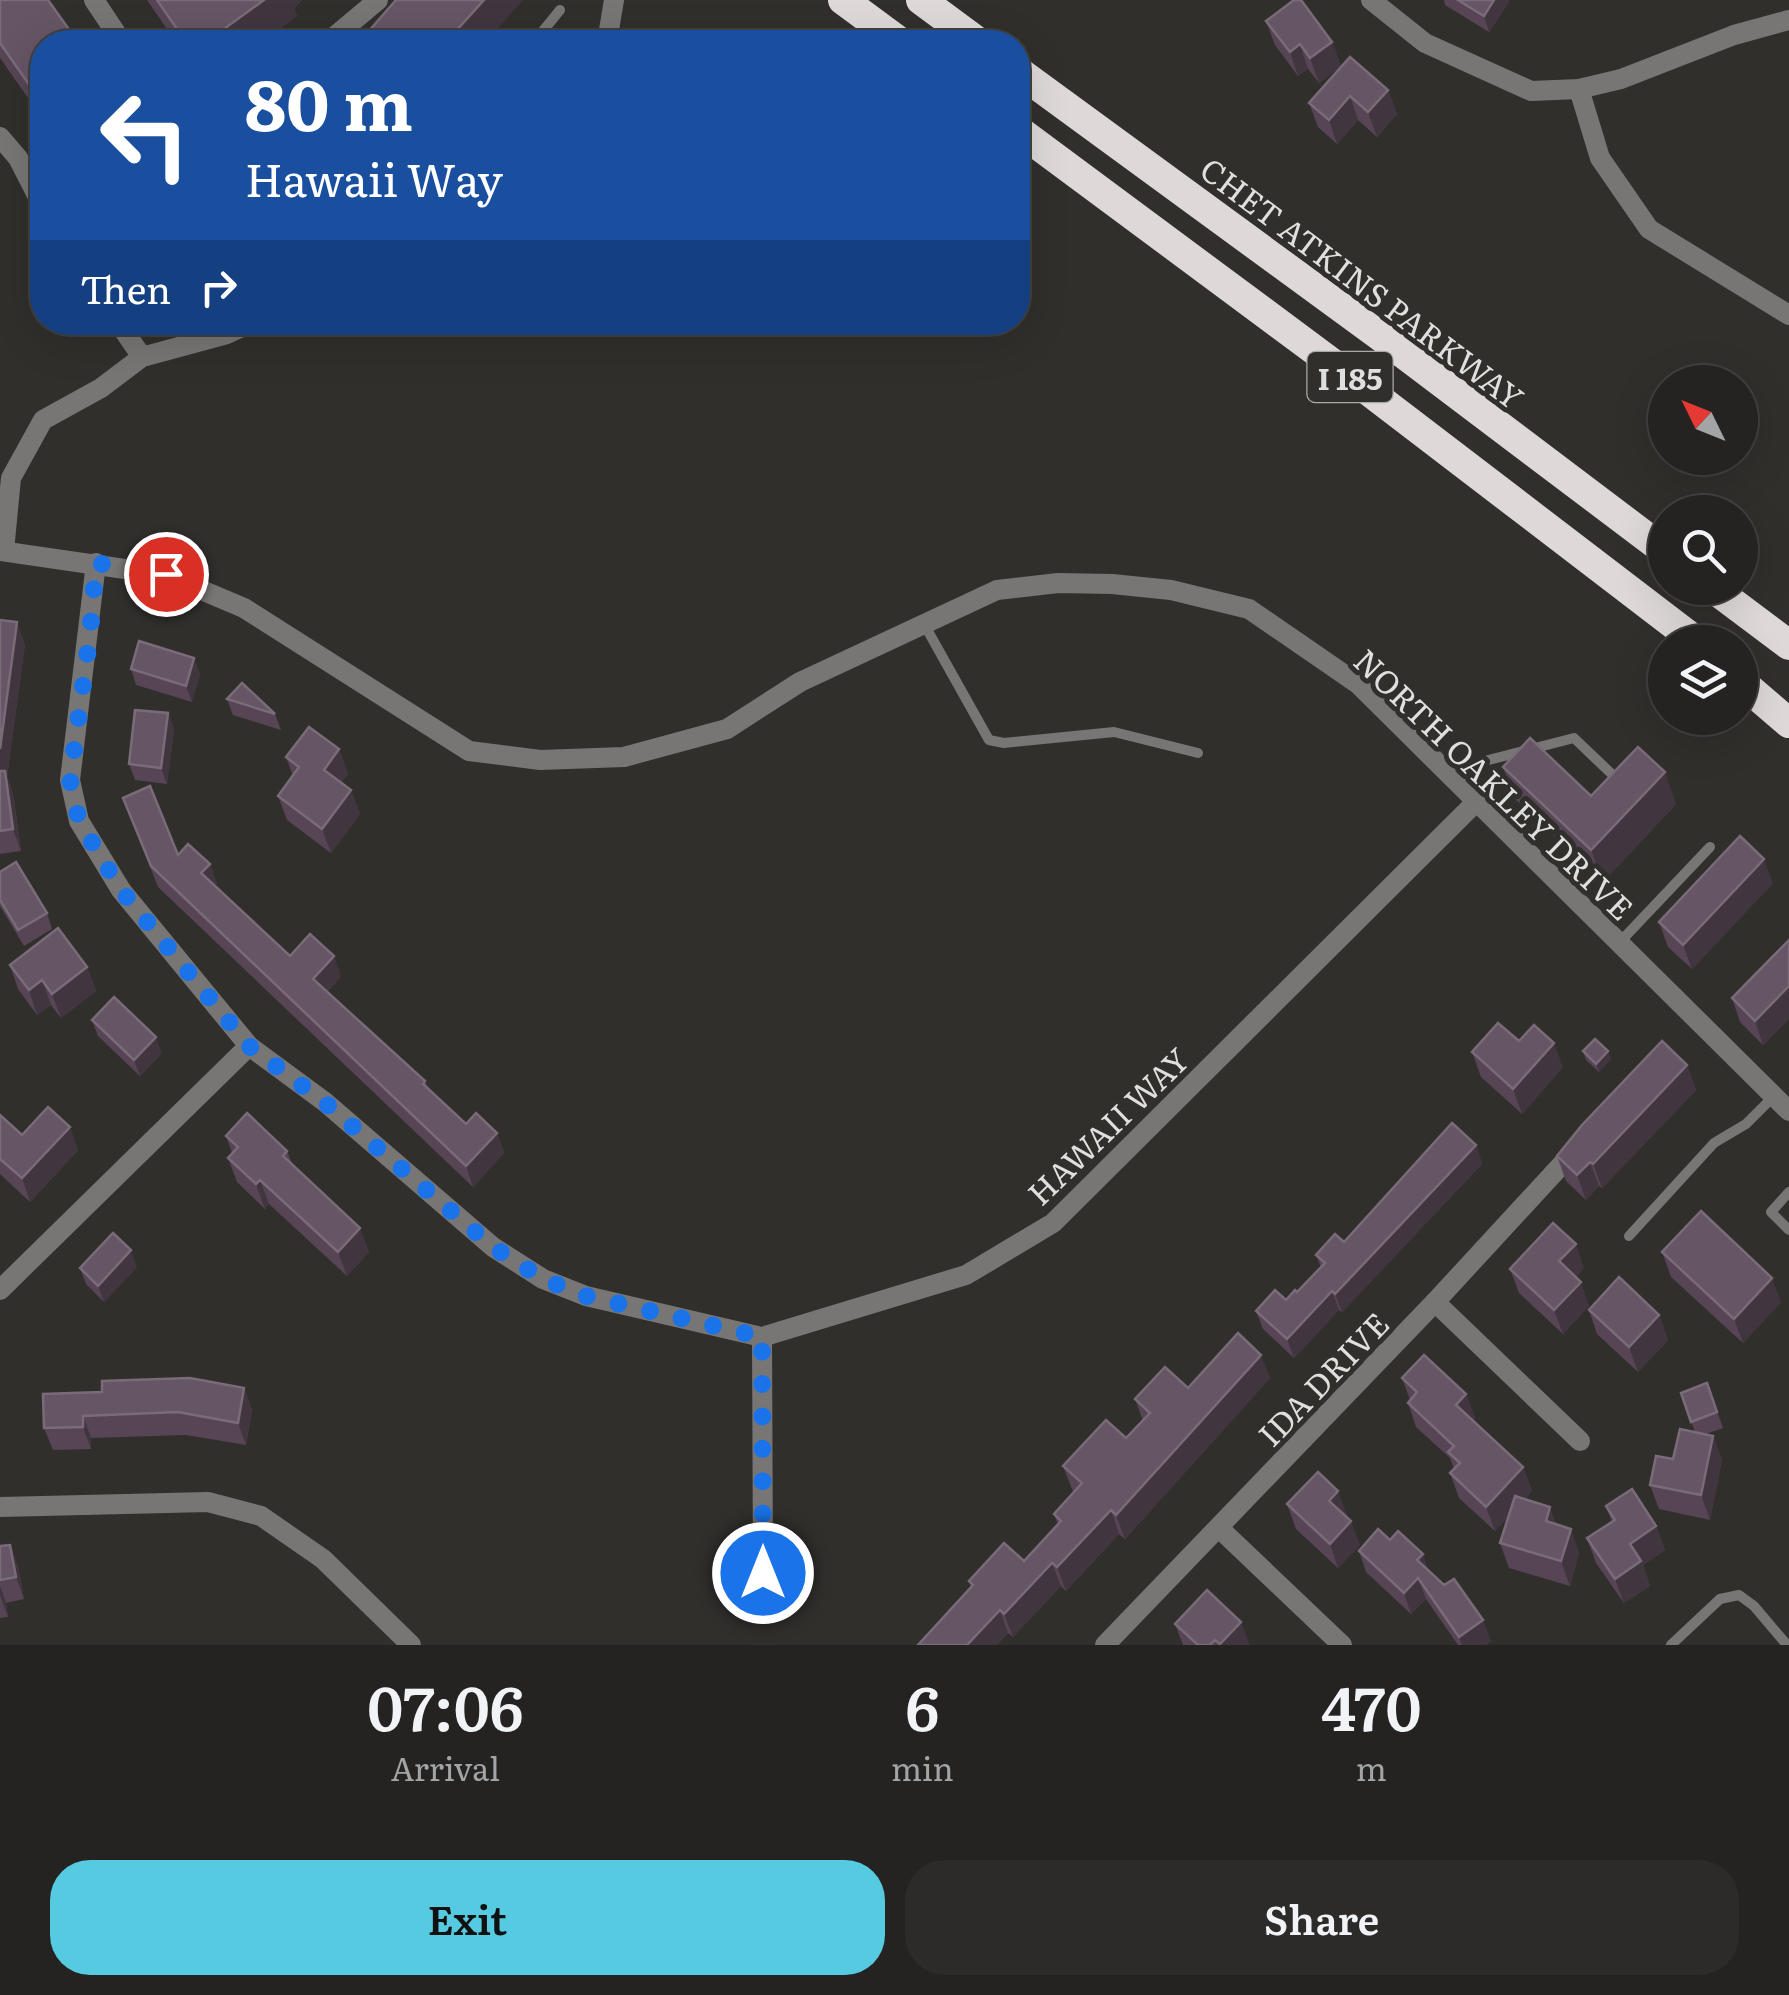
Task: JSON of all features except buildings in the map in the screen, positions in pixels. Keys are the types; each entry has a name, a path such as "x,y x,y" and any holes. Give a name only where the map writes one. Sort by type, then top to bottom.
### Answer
{"highway":[{"path":"842,0 883,30"},
{"path":"921,0 962,30"},
{"name":"CHET ATKINS PARKWAY","path":"1030,80 1648,538"},
{"name":"I 185","path":"1030,139 1340,369 1673,625"},
{"path":"1736,605 1782,639"},
{"path":"1758,690 1789,710"},
{"path":"1758,694 1789,722"}],"street":[{"path":"94,0 114,30"},
{"path":"342,30 378,0"},
{"path":"609,30 614,0"},
{"path":"1370,0 1426,43 1531,91 1579,89 1621,79 1734,34 1789,20"},
{"path":"1579,89 1600,158 1649,228 1789,315"},
{"path":"0,136 30,182"},
{"path":"127,335 142,357"},
{"path":"2,551 11,478 42,420 101,388 142,357 223,335"},
{"name":"NORTH OAKLEY DRIVE","path":"2,551 166,574 244,608 468,751 540,760 624,757 727,729 800,682 997,590 1112,584 1171,590 1249,609 1358,684 1781,1104"},
{"path":"96,563 70,780 79,821 121,890 249,1046 324,1102 493,1247 543,1279 586,1296 762,1337 763,1573"},
{"name":"HAWAII WAY","path":"762,1337 966,1275 1053,1223 1475,803"},
{"path":"0,1290 249,1046"},
{"name":"IDA DRIVE","path":"1106,1645 1436,1302 1576,1148"},
{"path":"1436,1302 1580,1441"},
{"path":"0,1507 208,1502 261,1516 324,1558 411,1645"},
{"path":"1219,1528 1342,1645"}],"lane":[{"path":"544,30 560,10"},
{"path":"924,624 988,740 1004,743 1114,732 1198,753"},
{"path":"1444,772 1574,738 1617,779"},
{"path":"1618,944 1710,847"},
{"path":"1629,1236 1714,1143 1781,1104"},
{"path":"1789,1192 1771,1212 1789,1230"},
{"path":"1670,1645 1720,1599 1739,1594 1787,1645"}],"route":[{"path":"166,574 96,563 70,780 79,821 121,890 249,1046 324,1102 493,1247 543,1279 586,1296 762,1337 763,1573"}]}
